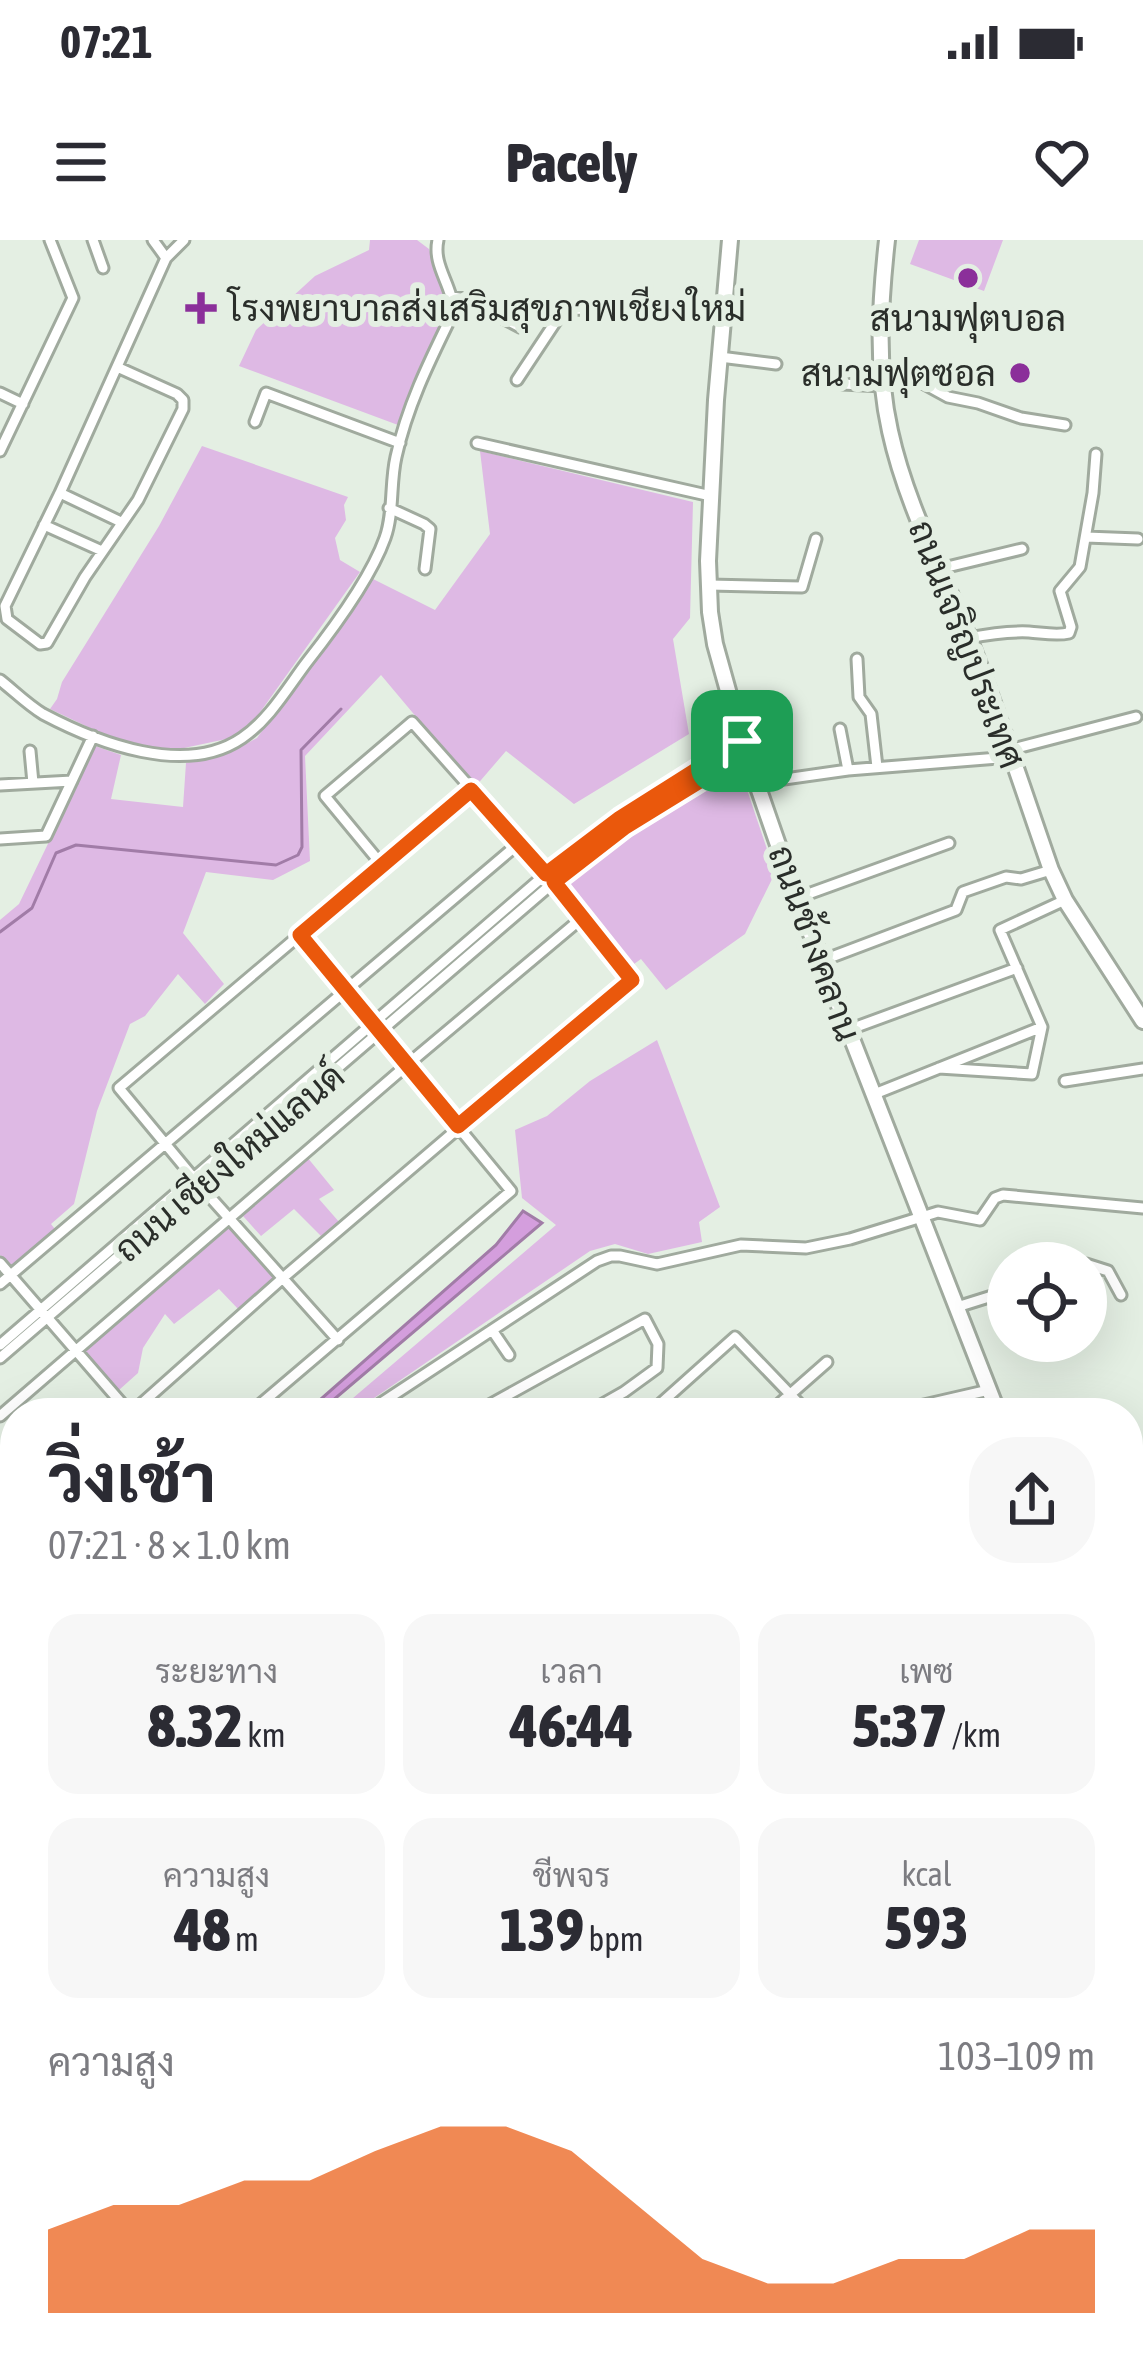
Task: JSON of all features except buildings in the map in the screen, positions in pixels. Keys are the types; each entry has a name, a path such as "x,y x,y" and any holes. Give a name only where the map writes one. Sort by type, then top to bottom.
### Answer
{"street":[{"path":"0,451 73,298 50,240"},
{"path":"93,240 103,268"},
{"path":"153,240 166,258"},
{"path":"117,368 177,394 184,404 138,500 47,643 40,644 7,619 5,607 166,258 184,240"},
{"path":"0,680 40,712 136,751 190,755 239,740 259,724 326,638 387,534 396,456 413,396 453,313 452,297 436,257 439,240"},
{"name":"ถนนช้างคลาน","path":"730,240 712,496 709,585 715,644 744,747 797,898 992,1398"},
{"name":"ถนนเจริญประเทศ","path":"887,240 882,367 890,431 904,478 968,638 1051,870 1065,900 1143,1021"},
{"path":"452,297 466,299 520,327"},
{"path":"518,380 564,309 724,310"},
{"path":"720,357 776,364"},
{"path":"882,367 948,397 1065,425"},
{"path":"842,384 884,386"},
{"path":"0,393 23,404"},
{"path":"255,422 266,393 400,443"},
{"path":"477,443 712,496"},
{"path":"968,638 998,632 1070,633 1060,591 1079,571 1096,454"},
{"path":"60,493 121,522"},
{"path":"389,508 430,529 425,569"},
{"path":"44,525 102,551"},
{"path":"1086,537 1138,539"},
{"path":"709,585 802,586 816,539"},
{"path":"939,569 1022,549"},
{"path":"857,659 859,697 871,714 877,767"},
{"path":"757,783 1010,753 1136,717"},
{"path":"147,1398 632,980 550,878 412,722 325,796 382,865"},
{"path":"840,729 848,770"},
{"path":"0,839 46,836 93,736"},
{"name":"ถนน เชียงใหม่แลนด์","path":"198,1183 373,1023 620,818 744,747"},
{"path":"30,751 33,783"},
{"path":"0,785 72,781"},
{"path":"338,1340 119,1088 471,790"},
{"path":"797,898 949,843"},
{"path":"0,1284 518,844"},
{"path":"821,961 956,910 963,892 1006,877 1024,879 1051,870"},
{"name":"ถนน เชียงใหม่แลนด์","path":"0,1358 198,1183 381,1033 550,878"},
{"path":"939,1068 1032,1074 1042,1028 1000,930 1065,900"},
{"path":"22,1398 582,918"},
{"path":"268,1398 511,1191 300,935"},
{"path":"848,1030 1017,968"},
{"path":"872,1095 1042,1028"},
{"path":"1066,1082 1143,1069"},
{"path":"389,1398 611,1256 650,1264 741,1244 806,1248 945,1212 980,1220 995,1198 1003,1195 1143,1208"},
{"path":"0,1263 117,1398"},
{"path":"1107,1271 1120,1295"},
{"path":"957,1307 987,1298"},
{"name":"ถนน เชียงใหม่แลนด์","path":"0,1346 46,1313"},
{"path":"502,1398 644,1318 658,1344 657,1368 613,1398"},
{"path":"492,1330 508,1354"},
{"path":"667,1398 736,1337 794,1398"},
{"path":"786,1398 827,1362"},
{"path":"954,1398 989,1390"}],"shaded area":[{"path":"370,240 417,240 429,249 450,308 398,425 239,366 256,330 315,276 369,250"},
{"name":"สนามฟุตบอล","path":"919,240 1003,240 984,291 910,264"},
{"path":"202,446 348,497 346,520 335,538 340,560 360,572 256,718 231,738 170,751 109,737 50,709"},
{"path":"480,451 693,502 690,618 673,639 689,734 574,804 506,751 475,787 381,675 305,756 310,861 273,880 206,872 183,933 224,984 205,1004 178,974 145,1016 130,1024 97,1111 74,1204 51,1224 58,1233 14,1270 0,1255 0,920 19,904 95,746 121,755 111,799 183,807 186,763 229,753 257,738 371,578 435,610 490,534"},
{"path":"740,769 775,873 745,934 666,990 641,959 634,964 564,884 627,837"},
{"path":"657,1040 720,1207 699,1222 702,1242 648,1254 615,1244 590,1251 374,1398 353,1398 556,1225 522,1198 515,1130 547,1116 590,1081"},
{"path":"307,1157 334,1190 319,1199 340,1223 323,1238 294,1209 261,1236 243,1216"},
{"path":"523,1211 542,1223 336,1398 322,1398 496,1245"},
{"path":"230,1223 279,1276 240,1311 219,1289 174,1324 165,1314 143,1348 138,1373 119,1390 84,1352"}],"waterway":[{"path":"0,932 32,908 56,853 76,845 276,865 298,855 302,847 301,750 341,709"}],"place":[{"name":"สนามฟุตบอล","path":"968,278"},
{"name":"โรงพยาบาลส่งเสริมสุขภาพเชียงใหม่","path":"201,308"},
{"name":"สนามฟุตซอล","path":"1020,373"}],"route":[{"path":"742,741 747,752 625,827 554,882 632,980 458,1126 300,935 471,790 546,874 620,818 742,741"}]}
